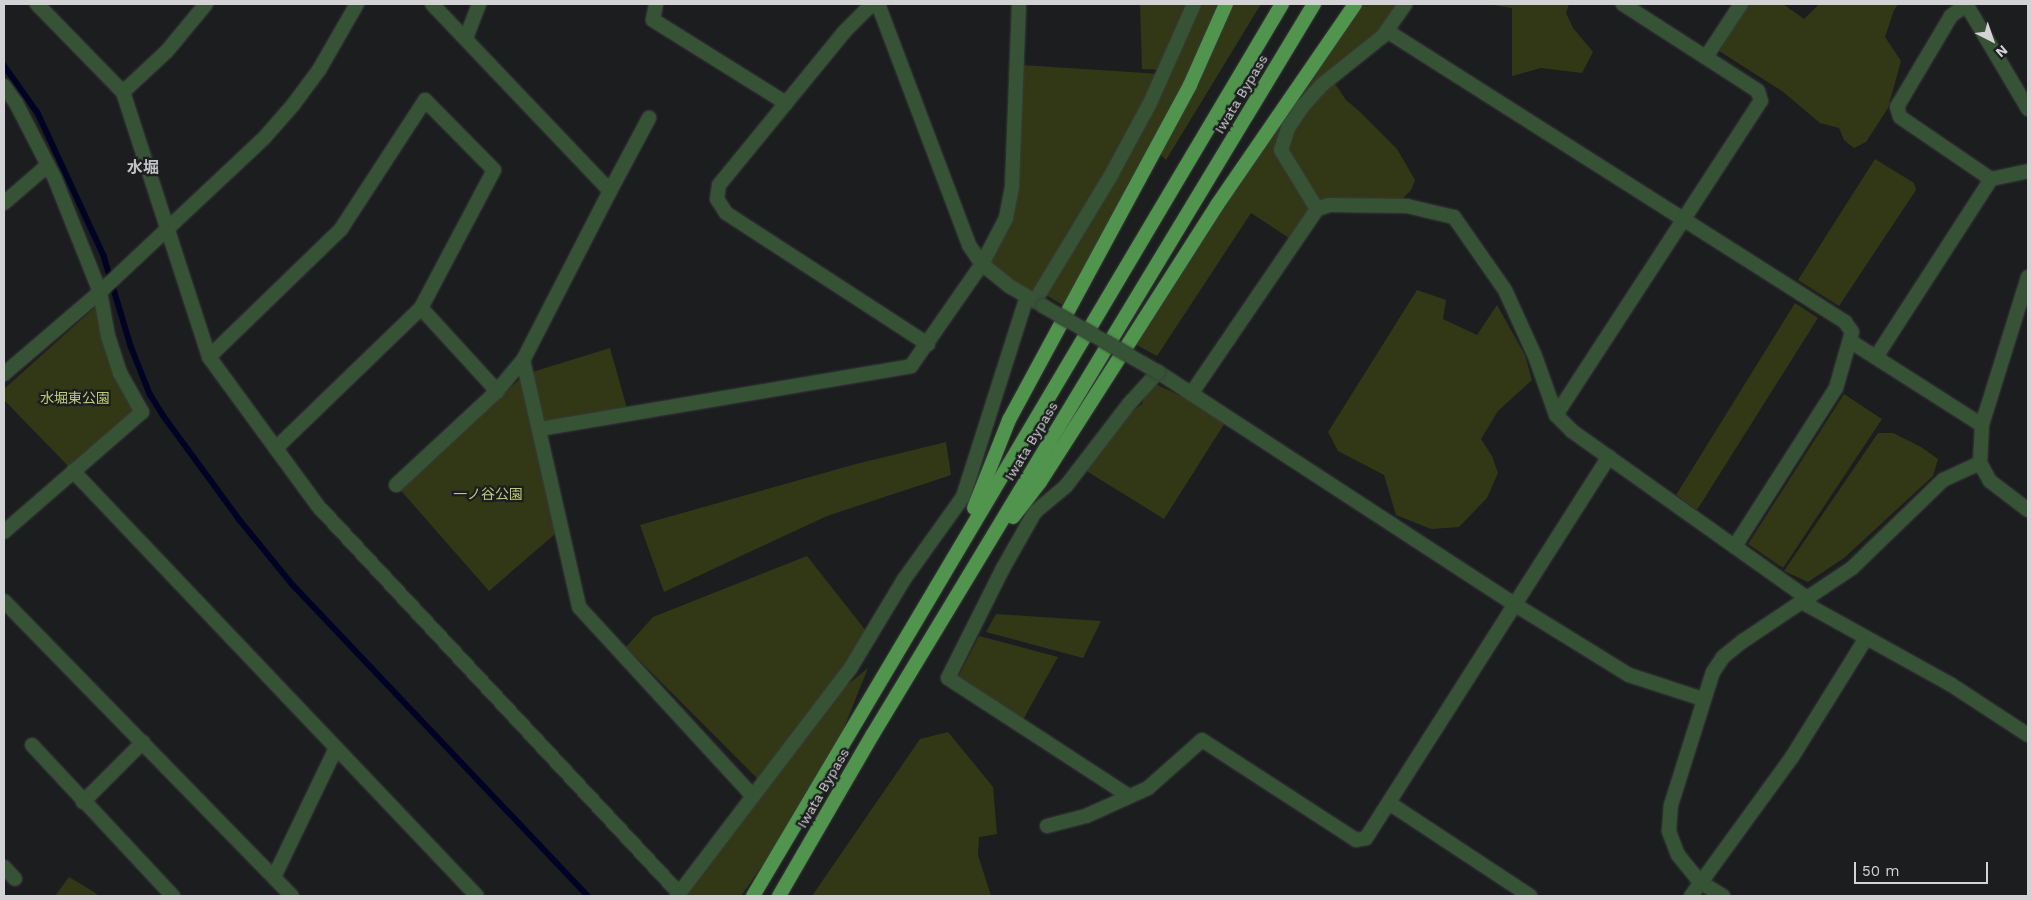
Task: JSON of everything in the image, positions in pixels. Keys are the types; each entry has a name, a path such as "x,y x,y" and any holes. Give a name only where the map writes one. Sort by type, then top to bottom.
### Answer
{"highway":[{"path":"959,548 1009,420 1190,85 1226,4"},
{"name":"Iwata Bypass","path":"753,896 1282,4"},
{"name":"Iwata Bypass","path":"779,896 976,562 1314,4"},
{"path":"976,562 1040,482 1217,205 1355,4"}],"street":[{"path":"37,4 123,92 209,357 318,506 678,895 850,669 905,578 963,497 1035,301 1110,177 1150,103 1194,4"},
{"path":"123,92 167,50 206,4"},
{"path":"4,374 103,290 265,136 293,106 339,39 357,4"},
{"path":"432,4 610,191"},
{"path":"466,38 479,4"},
{"path":"656,4 653,20 786,103"},
{"path":"872,4 845,31 719,185 717,199 726,213 928,344"},
{"path":"878,4 969,245 982,264 1009,286 1158,372 1514,604 1629,675 1703,699"},
{"path":"540,428 912,366 982,264 1006,218 1012,186 1018,4"},
{"path":"1317,209 1281,150 1288,128 1302,107 1323,84 1383,36 1405,4"},
{"path":"1556,415 1761,101 1758,91 1622,4"},
{"path":"1706,57 1741,4"},
{"path":"1991,179 1900,117 1897,108 1951,16 1966,4 2028,110"},
{"path":"1387,30 1845,322 1852,332 1836,388 1736,546"},
{"path":"4,86 16,103 48,165 103,290 108,336 120,373 142,412 4,532"},
{"path":"209,357 341,229 425,100 494,170 421,308 276,448"},
{"path":"396,486 497,391 523,360 649,118"},
{"path":"4,203 48,165"},
{"path":"1876,358 1991,179 2028,171"},
{"path":"1191,394 1317,209 1329,205 1407,206 1454,217 1506,290 1556,415 1572,431 1736,546 1805,600 1866,638 1950,684 2028,735"},
{"path":"2028,277 1982,425 1980,463 1990,481 2028,510"},
{"path":"421,308 497,391"},
{"path":"1850,341 1982,425"},
{"path":"523,360 540,428 579,607 753,796"},
{"path":"1129,796 948,678 1002,570 1036,512 1066,486 1129,404 1158,372"},
{"path":"1047,826 1086,816 1148,788 1202,740 1356,840 1366,838 1514,604 1610,457"},
{"path":"1723,896 1700,882 1678,855 1669,831 1671,806 1713,672 1723,657 1852,568 1943,480 1980,463"},
{"path":"74,471 478,896"},
{"path":"4,601 144,742 292,896"},
{"path":"1691,896 1792,757 1866,638"},
{"path":"83,802 144,742"},
{"path":"32,745 83,802 173,896"},
{"path":"274,877 336,748"},
{"path":"1389,803 1530,896"},
{"path":"4,868 15,879"}],"green space":[{"path":"1140,4 1219,4 1177,109 1066,307 1041,292 1027,297 982,264 1006,214 1022,65 1161,74 1164,70 1142,69"},
{"path":"1226,4 1261,4 1166,160 1160,154"},
{"path":"1361,4 1405,4 1383,36 1331,78 1346,100 1397,149 1415,180 1411,190 1396,206 1329,205 1295,242 1251,213 1157,356 1135,344 1253,151"},
{"path":"1487,4 1569,4 1566,13 1573,28 1593,52 1582,73 1541,68 1512,76 1512,8"},
{"path":"1749,4 1783,4 1804,19 1819,4 1898,4 1894,10 1885,37 1901,61 1888,108 1866,142 1854,148 1844,140 1839,128 1820,123 1782,91 1719,51"},
{"path":"1875,159 1914,183 1916,190 1839,306 1798,280"},
{"path":"1417,290 1446,300 1443,319 1477,335 1497,305 1525,355 1532,380 1498,411 1481,439 1492,456 1498,473 1487,498 1459,527 1431,529 1396,515 1384,475 1338,451 1328,432"},
{"name":"水堀東公園","path":"102,301 117,363 142,412 73,471 4,400 4,389"},
{"path":"1795,303 1818,318 1697,510 1676,495"},
{"name":"一ノ谷公園","path":"610,348 628,412 540,429 562,528 489,591 396,485 526,374"},
{"path":"1149,381 1228,418 1164,519 1080,467 1112,425 1142,404"},
{"path":"1844,394 1882,419 1783,568 1748,544"},
{"path":"1878,433 1893,433 1921,447 1938,459 1933,476 1844,558 1808,582 1784,571"},
{"path":"946,442 951,475 827,516 664,592 640,525 856,464"},
{"path":"807,556 870,636 823,705 868,668 825,775 741,896 681,896 762,783 626,647 653,617"},
{"path":"996,614 1101,621 1083,658 986,632"},
{"path":"979,636 1058,657 1020,725 955,683"},
{"path":"948,732 993,787 997,834 979,837 978,855 991,896 812,896 920,739"},
{"path":"69,877 94,892 99,896 55,896"}],"waterway":[{"path":"4,65 38,113 104,256 131,346 150,394 163,415 239,519 293,585 588,896"}],"district":[{"name":"水堀","path":"143,168"}]}
